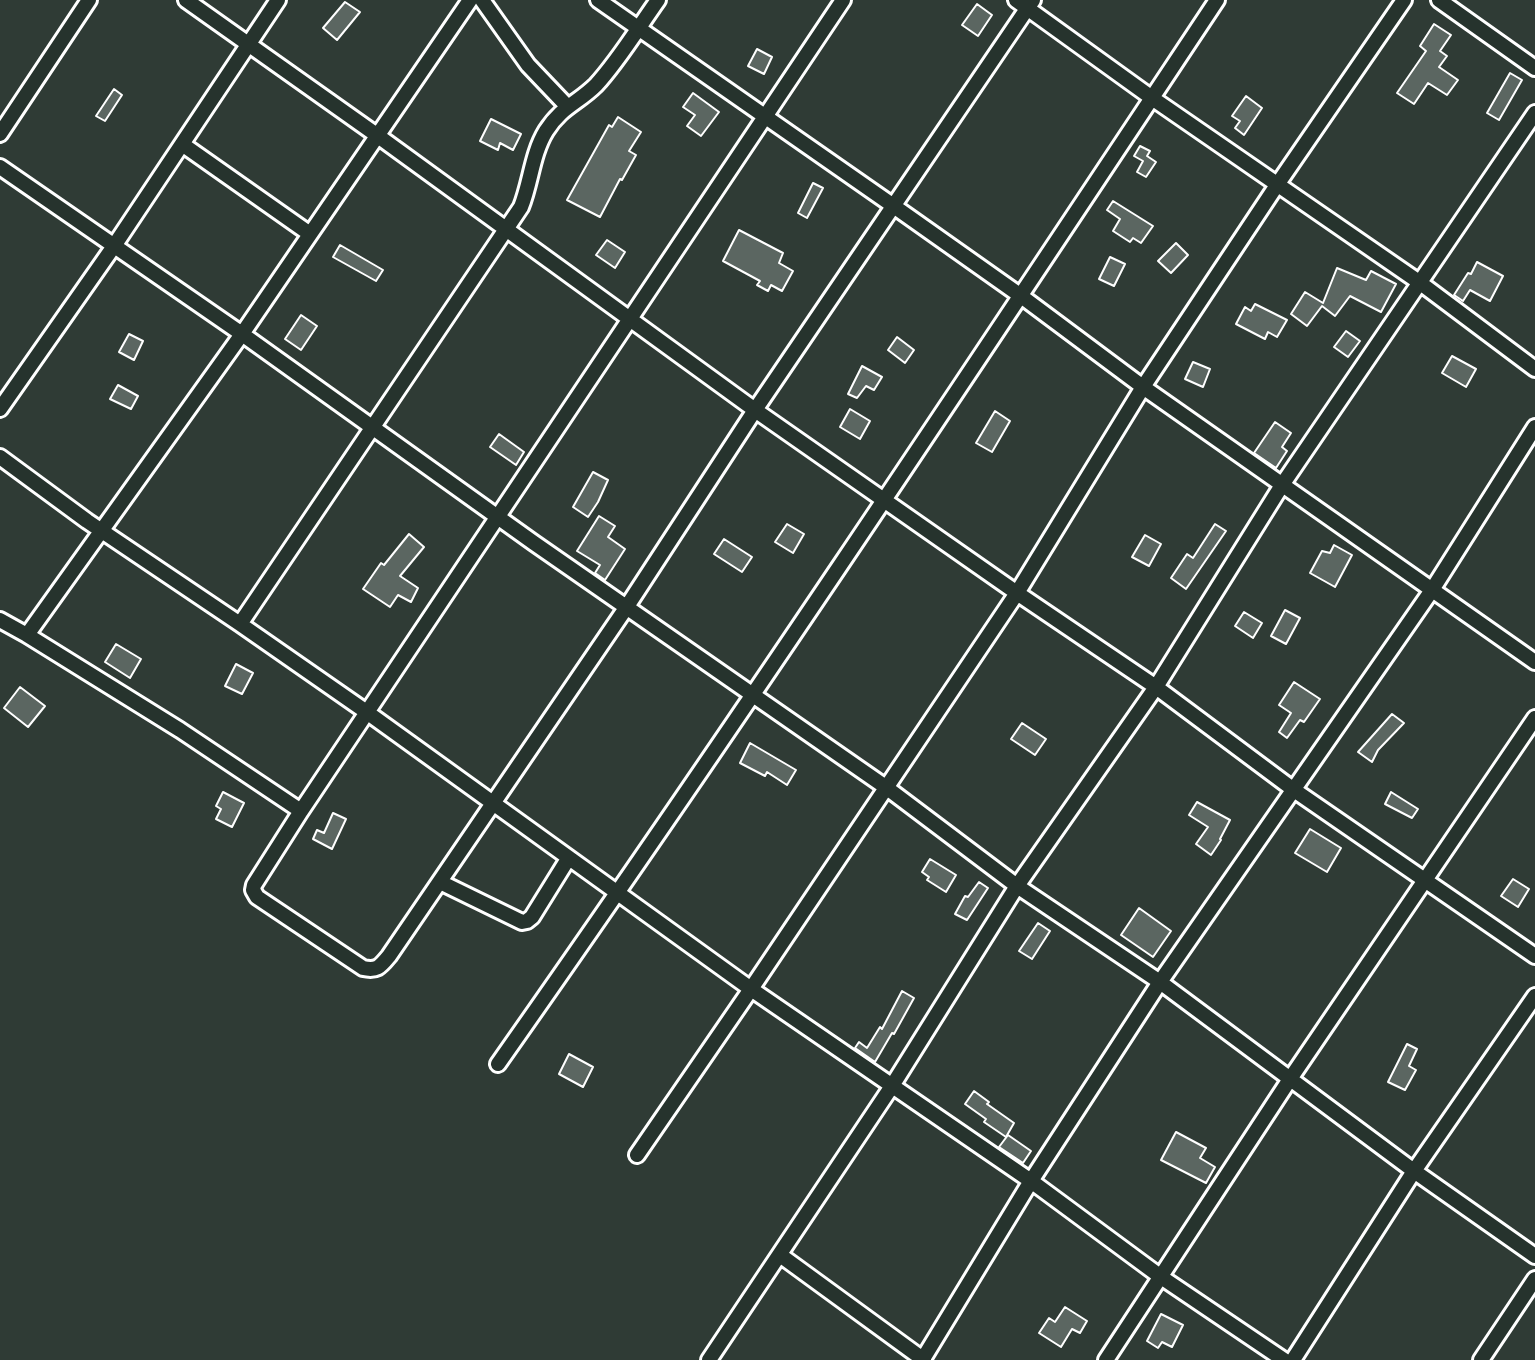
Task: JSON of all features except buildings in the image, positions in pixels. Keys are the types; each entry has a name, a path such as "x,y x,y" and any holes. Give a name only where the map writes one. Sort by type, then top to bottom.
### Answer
{"street":[{"path":"0,134 89,0"},
{"path":"186,0 755,410 1156,687 1294,790 1535,956"},
{"path":"0,409 114,246 278,0"},
{"path":"27,635 242,334 470,0"},
{"path":"482,0 528,65 567,106"},
{"path":"598,0 1535,662"},
{"path":"240,624 521,207 536,152 553,120 593,88 658,0"},
{"path":"843,0 254,885 257,897 363,968 380,968 440,882 626,608 755,410 895,207 1026,3 1152,98 1419,282 1535,369"},
{"path":"498,1064 753,696 1217,0"},
{"path":"637,1155 1017,593 1143,387 1404,0"},
{"path":"1439,0 1535,68"},
{"path":"709,1360 892,1086 1017,886 1156,687 1282,485 1535,113"},
{"path":"182,144 310,234"},
{"path":"0,167 887,788 1017,886 1160,982 1414,1171 1535,1256"},
{"path":"780,1255 924,1360 1031,1181 1160,982 1432,590 1535,427"},
{"path":"0,457 102,531 368,713 751,989 1284,1360"},
{"path":"0,620 180,730 301,811"},
{"path":"1106,1360 1290,1079 1535,718"},
{"path":"440,882 522,922 527,921 568,859"},
{"path":"1293,1360 1414,1171 1535,996"},
{"path":"1481,1360 1535,1279"}]}
